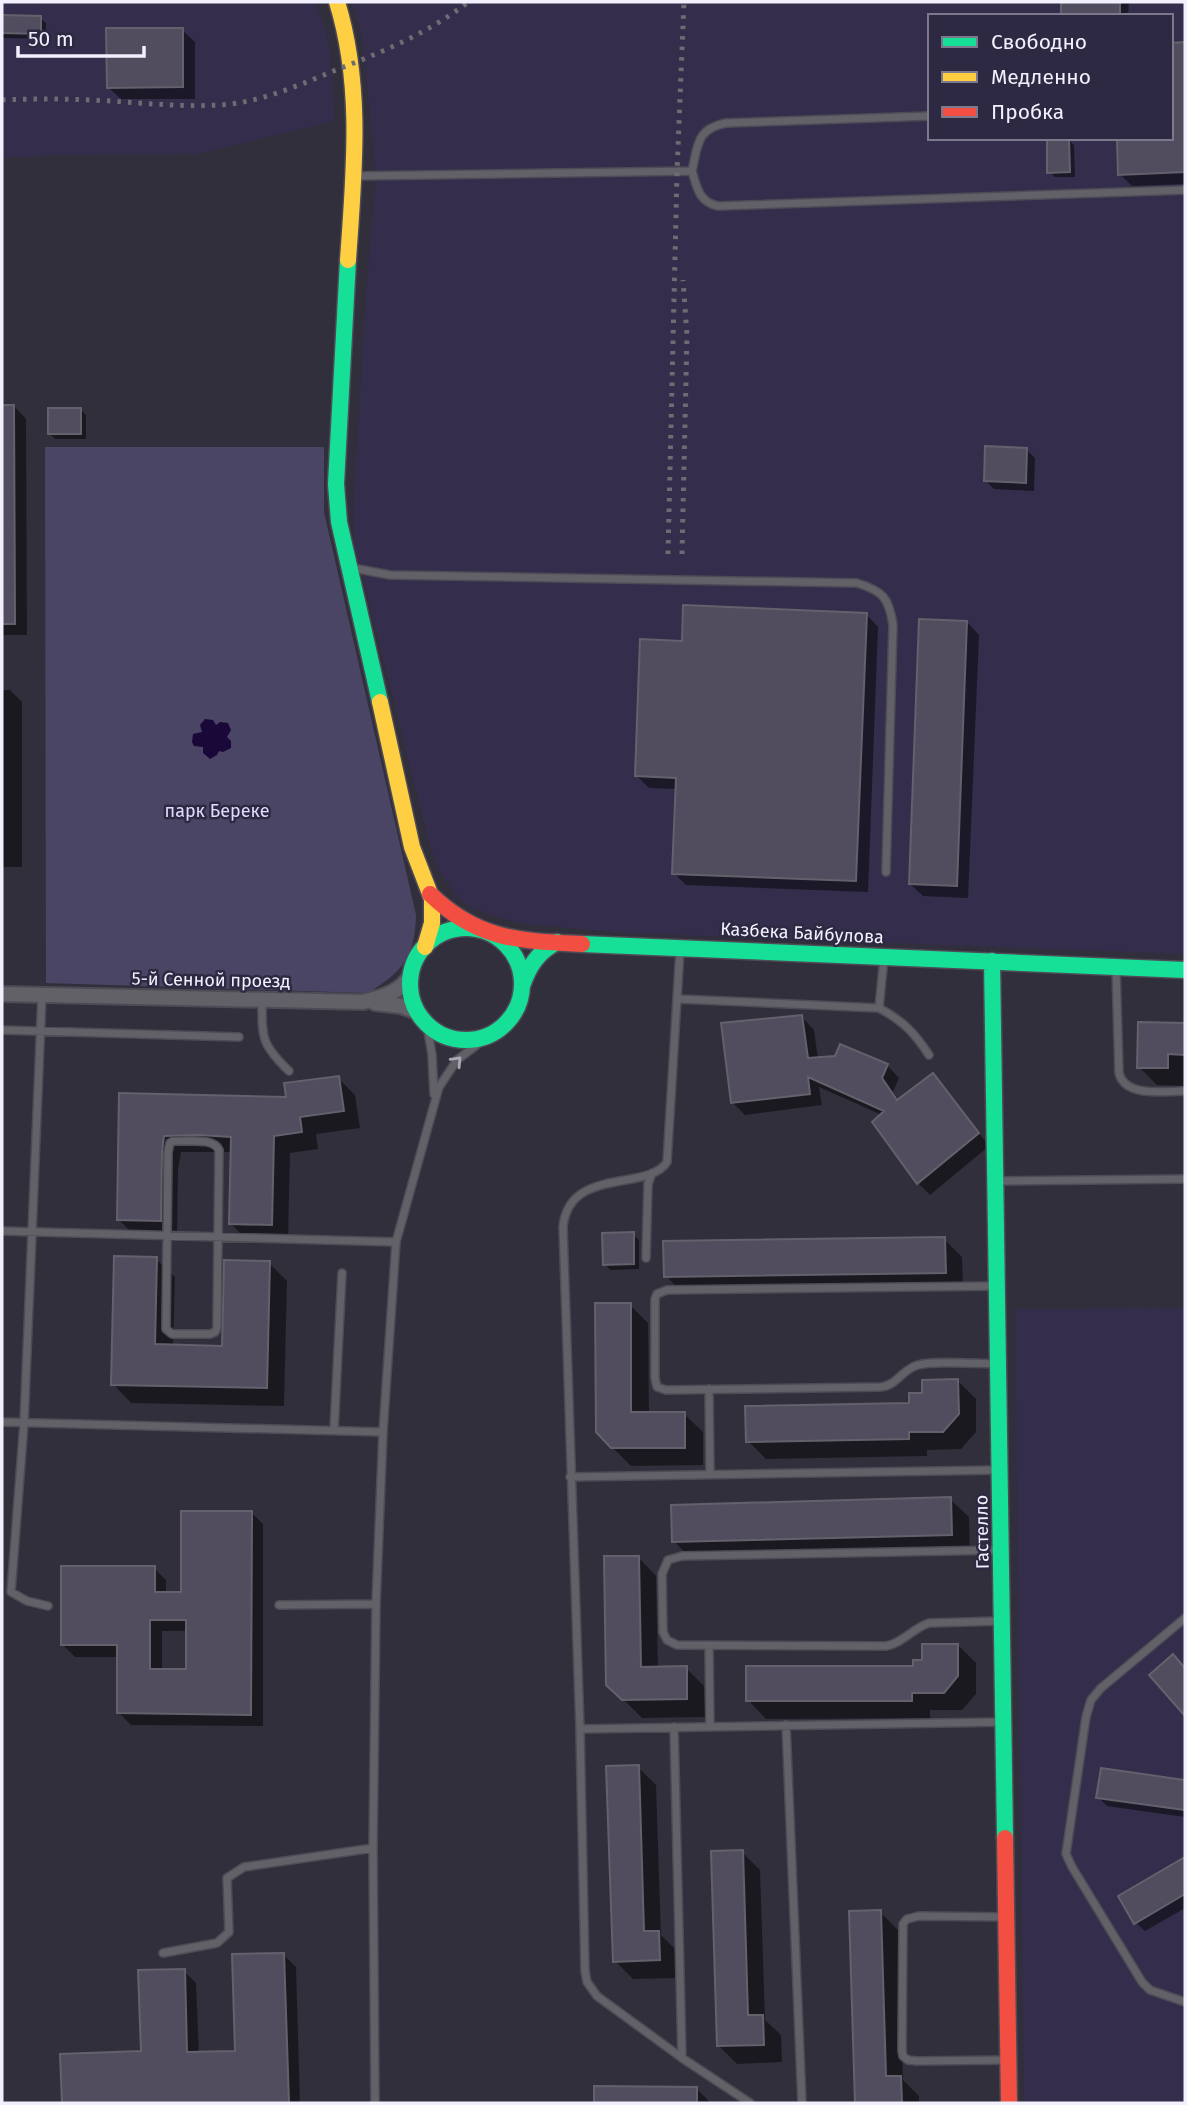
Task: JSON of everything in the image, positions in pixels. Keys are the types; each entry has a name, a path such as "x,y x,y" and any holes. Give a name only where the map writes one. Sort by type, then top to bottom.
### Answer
{"street":[{"path":"337,2 343,18 353,78 353,176 336,484 338,522 412,847 430,894 433,917 425,947"},
{"name":"Казбека Байбулова","path":"430,894 452,915 489,934 557,942 1185,970"},
{"path":"422,1019 411,994 411,975 415,960 438,936 455,930 472,929 489,934 503,944 514,957 520,973 521,990"},
{"path":"363,1002 396,1005 422,1019 442,1035 459,1040 477,1039 494,1032 512,1015 534,959 541,951 557,942"},
{"name":"Гастелло","path":"992,961 1009,2103"},
{"name":"5-й Сенной проезд","path":"2,994 363,1002 393,993 411,975"}],"lane":[{"path":"928,116 726,123 707,130 700,138 692,171 702,199 718,206 1185,190"},
{"path":"353,176 692,171"},
{"path":"349,567 390,575 857,583 874,588 885,597 891,609 893,625 886,872"},
{"path":"680,947 667,1161 662,1168 652,1173 593,1188 579,1196 569,1206 564,1217 585,1971 587,1982 597,1996 750,2103"},
{"path":"879,1008 884,956"},
{"path":"1116,967 1121,1082 1132,1089 1185,1091"},
{"path":"42,995 24,1423 11,1592 27,1601 48,1606"},
{"path":"678,999 879,1008 898,1018 915,1034 929,1055"},
{"path":"262,1000 262,1031 265,1042 271,1054 289,1071"},
{"path":"422,1019 432,1055 434,1102"},
{"path":"2,1030 239,1037"},
{"path":"375,2103 373,1848 376,1604 383,1432 396,1242 442,1080 457,1060 494,1032"},
{"path":"211,1142 217,1145 218,1236 216,1330 210,1334 172,1334 165,1326 170,1143 211,1142"},
{"path":"646,1258 648,1184 652,1173"},
{"path":"995,1181 1185,1179"},
{"path":"2,1231 396,1242"},
{"path":"334,1430 342,1273"},
{"path":"997,1286 667,1290 657,1294 654,1304 656,1383 657,1387 666,1390 885,1387 919,1364 998,1364"},
{"path":"709,1389 710,1475"},
{"path":"2,1422 383,1432"},
{"path":"570,1477 1000,1470"},
{"path":"1001,1550 675,1557 668,1560 662,1574 664,1637 677,1645 886,1646 929,1623 1002,1621"},
{"path":"279,1605 376,1604"},
{"path":"1185,1618 1101,1688 1091,1700 1086,1717 1066,1854 1142,1983 1150,1990 1185,2002"},
{"path":"709,1645 710,1727"},
{"path":"580,1729 1004,1722"},
{"path":"786,1725 802,2103"},
{"path":"674,1727 682,2058"},
{"path":"163,1953 218,1943 229,1932 227,1878 244,1867 373,1848"},
{"path":"1007,1917 919,1916 907,1919 903,1924 902,2050 903,2056 908,2060 916,2061 1009,2060"}],"shaded area":[{"path":"2,2 315,2 330,48 335,121 198,154 2,158"},
{"path":"351,2 1185,2 1185,954 622,933 518,923 473,909 460,900 440,872 430,846 354,545 353,514 366,292 376,177 363,45 357,15"},
{"path":"205,719 213,720 216,725 220,722 228,723 231,730 227,737 231,741 231,748 219,751 210,759 203,753 203,747 194,746 192,742 193,734 202,732 200,725"},
{"path":"1185,1308 1185,2103 1024,2103 1015,1309"}],"green space":[{"name":"парк Береке","path":"45,447 324,447 324,512 416,915 413,942 405,962 368,993 46,983"}],"building":[{"path":"1061,2 1120,2 1120,14 1061,14"},
{"path":"2,15 41,16 41,34 2,33"},
{"path":"106,28 183,28 183,87 107,88"},
{"path":"1185,42 1185,172 1118,175 1117,140 1173,140 1173,43"},
{"path":"1047,140 1069,140 1070,172 1047,173"},
{"path":"2,405 14,405 15,624 2,624"},
{"path":"48,408 81,408 81,434 48,434"},
{"path":"985,446 1027,448 1026,483 984,481"},
{"path":"683,605 867,613 856,881 672,874 676,778 635,776 640,639 682,641"},
{"path":"919,619 967,621 957,886 909,884"},
{"path":"802,1015 808,1058 835,1056 840,1044 888,1064 882,1078 897,1100 933,1073 979,1133 917,1184 872,1122 884,1111 808,1077 810,1094 731,1103 721,1023"},
{"path":"1138,1022 1185,1023 1185,1055 1168,1054 1168,1068 1137,1068"},
{"path":"339,1076 344,1111 300,1117 302,1132 274,1136 272,1225 229,1224 231,1137 200,1135 164,1136 161,1221 117,1220 119,1093 286,1097 284,1083"},
{"path":"634,1232 634,1264 603,1265 602,1233"},
{"path":"945,1237 946,1273 664,1277 663,1241"},
{"path":"114,1256 157,1257 155,1344 222,1346 224,1260 270,1261 267,1388 111,1385"},
{"path":"595,1303 631,1303 631,1412 685,1412 685,1448 611,1448 596,1432"},
{"path":"958,1379 959,1414 943,1432 909,1432 909,1439 746,1442 745,1406 909,1403 909,1393 922,1393 922,1380"},
{"path":"951,1497 952,1535 672,1542 671,1505"},
{"path":"181,1511 252,1511 251,1715 117,1713 117,1645 61,1645 61,1566 155,1566 155,1592 181,1592","holes":["150,1620 186,1620 186,1669 150,1669"]},
{"path":"604,1556 639,1556 641,1667 687,1666 687,1699 622,1700 606,1685"},
{"path":"922,1644 958,1644 958,1676 944,1693 912,1693 912,1701 746,1701 746,1666 913,1666 913,1660 922,1660"},
{"path":"1173,1654 1185,1668 1185,1716 1149,1675"},
{"path":"639,1765 644,1931 659,1931 660,1960 613,1962 606,1766"},
{"path":"1101,1768 1185,1780 1185,1810 1096,1798"},
{"path":"743,1850 748,2015 763,2015 764,2045 717,2046 711,1851"},
{"path":"1185,1857 1185,1894 1134,1924 1118,1896"},
{"path":"881,1910 886,2076 901,2076 902,2103 855,2103 849,1911"},
{"path":"284,1953 289,2103 62,2103 60,2054 141,2051 138,1970 185,1969 187,2052 235,2051 232,1954"},
{"path":"594,2086 697,2087 697,2103 594,2103"}],"railway":[{"path":"2,100 78,100 195,106 249,101 294,87 388,49 437,23 468,2"},
{"path":"668,554 684,2"},
{"path":"682,554 687,335 683,280"}],"traffic: fast":[{"path":"348,260 336,484 339,522 380,702"},
{"path":"466,928 487,933 505,945 517,963 522,984 517,1005 505,1023 487,1035 466,1040 445,1035 427,1023 415,1005 410,984 415,963 427,945 445,933 466,928"},
{"path":"522,986 535,960 557,942"},
{"path":"582,944 1185,970"},
{"path":"992,961 1005,1838"}],"traffic: slow":[{"path":"337,2 351,66 353,98 354,162 348,260"},
{"path":"380,702 412,847 432,899 432,923 425,947"}],"traffic: jam":[{"path":"430,894 465,921 500,935 582,944"},
{"path":"1005,1838 1009,2103"}]}
